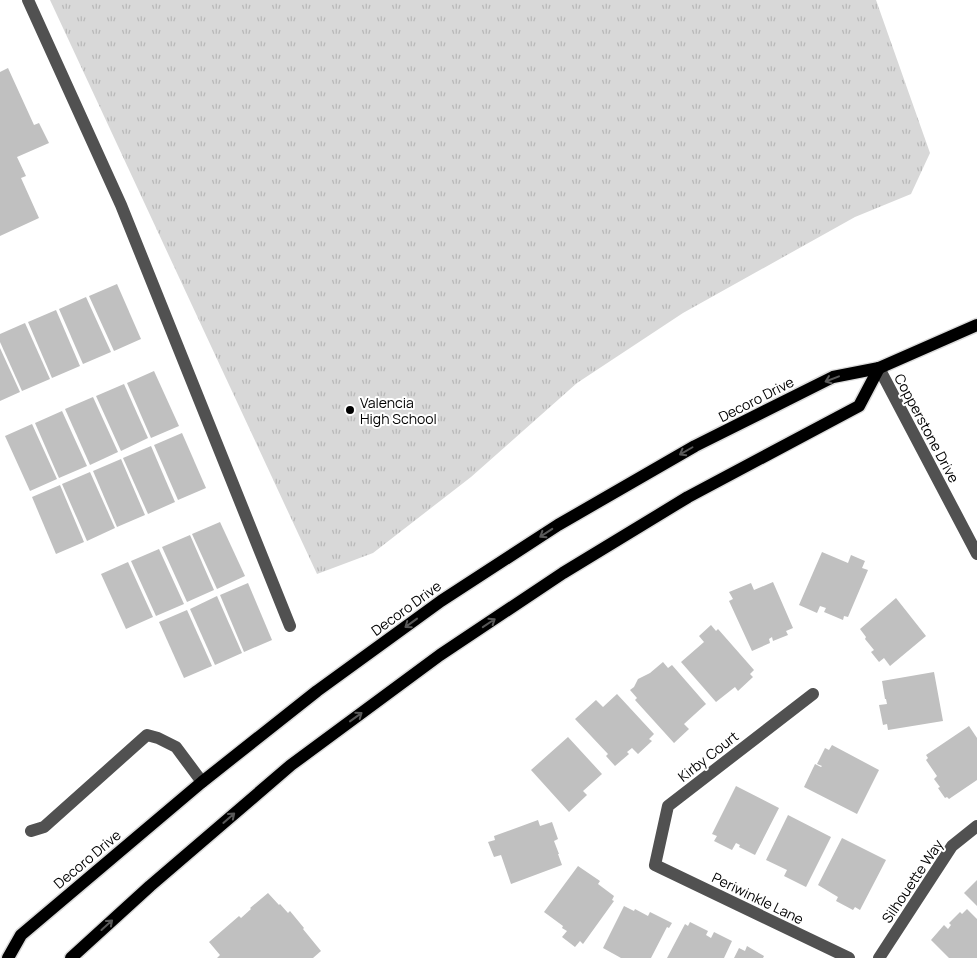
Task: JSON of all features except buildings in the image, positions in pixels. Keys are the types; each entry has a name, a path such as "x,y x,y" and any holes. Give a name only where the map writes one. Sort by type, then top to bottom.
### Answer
{"main road":[{"name":"Decoro Drive","path":"8,958 21,935 202,782 317,691 441,601 558,525 695,446 834,377 879,368 977,325"},
{"path":"71,958 157,880 291,765 440,655 564,573 688,496 859,406 879,368"}],"street":[{"path":"28,0 121,205 290,626"},
{"name":"Copperstone Drive","path":"879,368 977,554"},
{"name":"Kirby Court","path":"655,865 668,806 813,694"},
{"path":"31,831 44,827 147,735 176,747 202,782"},
{"name":"Silhouette Way","path":"879,958 952,846 977,826"},
{"name":"Periwinkle Lane","path":"655,865 849,958"}],"green space":[{"path":"50,0 876,0 930,153 911,194 855,217 683,313 577,383 471,477 373,553 317,574"}],"place":[{"name":"Valencia High School","path":"350,410"}]}
